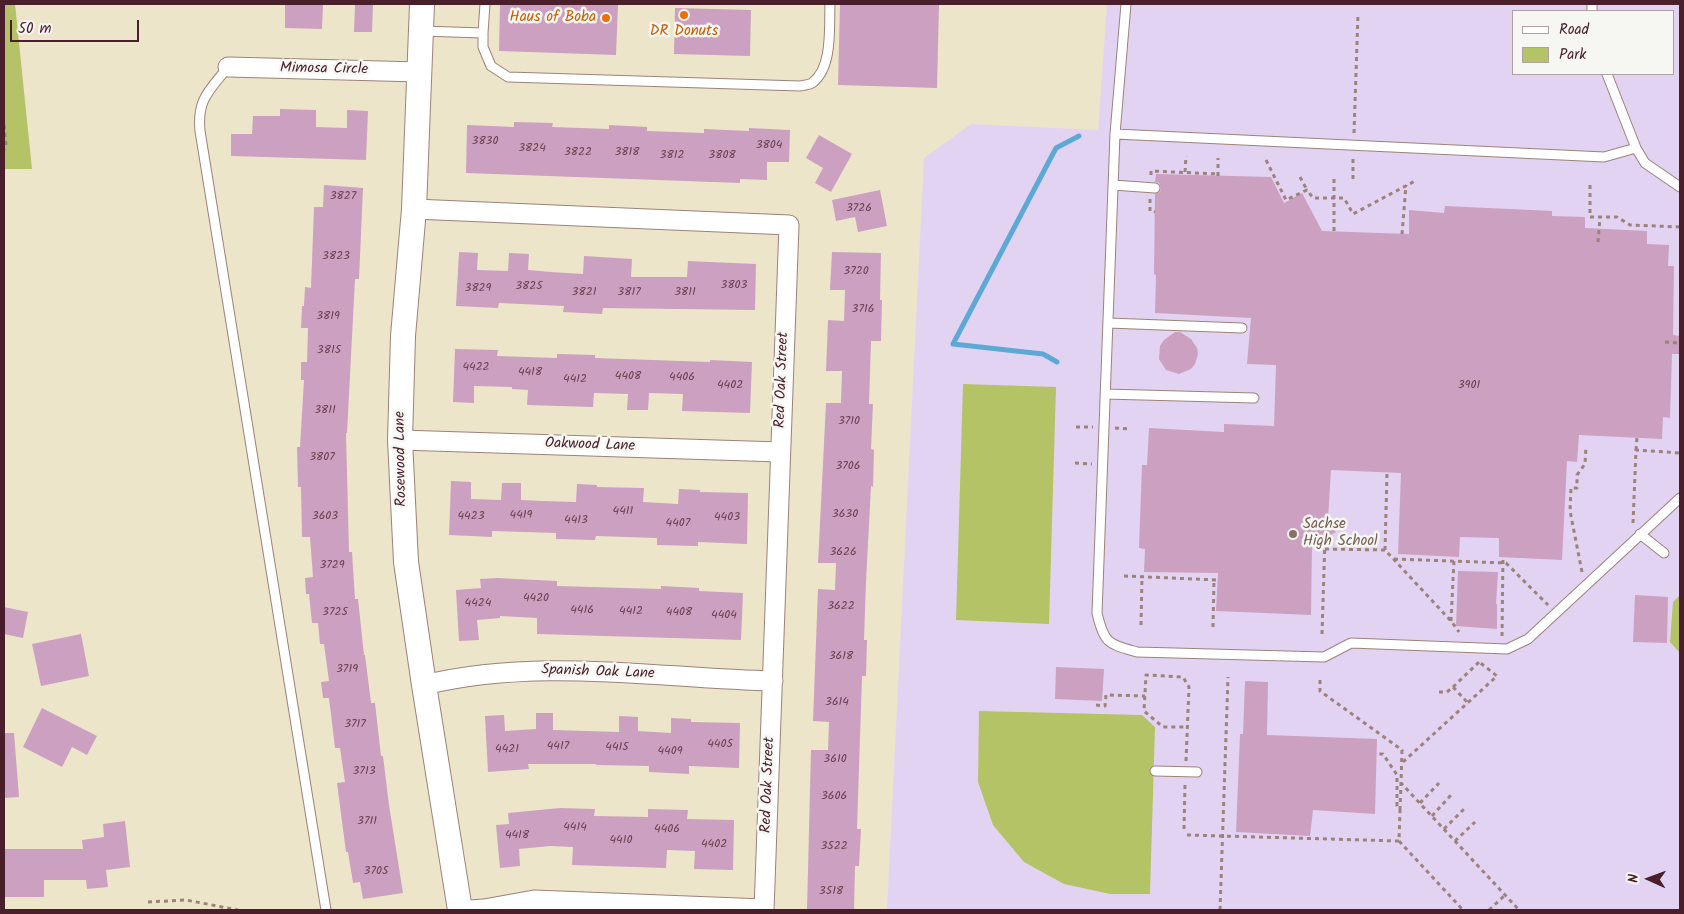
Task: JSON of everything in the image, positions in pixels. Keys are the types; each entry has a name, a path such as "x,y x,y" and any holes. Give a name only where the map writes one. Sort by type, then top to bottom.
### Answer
{"street":[{"name":"Rosewood Lane","path":"422,4 414,209 403,336 400,440 406,562 460,910"},
{"name":"Mimosa Circle","path":"228,67 420,72"},
{"name":"Red Oak Street","path":"414,209 789,225 764,910"},
{"name":"Oakwood Lane","path":"400,440 780,452"},
{"name":"Spanish Oak Lane","path":"424,685 448,679 492,673 536,671 773,681"},
{"path":"470,910 534,900 764,910"}],"lane":[{"path":"485,4 482,33 483,47 491,66 508,77 800,86 811,84 820,73 827,59 830,4"},
{"path":"1126,4 1115,134 1097,613 1101,630 1111,645 1137,652 1324,657 1351,643 1507,648 1528,639 1637,531 1680,498"},
{"path":"421,31 482,33"},
{"path":"228,67 203,99 199,120 200,131 326,910"},
{"path":"1607,75 1636,148 1645,163 1680,187"},
{"path":"1115,134 1604,157 1636,148"},
{"path":"1113,185 1153,188"},
{"path":"1108,323 1242,328"},
{"path":"1105,394 1254,398"},
{"path":"1637,531 1664,553"},
{"path":"1156,770 1197,772"}],"path":[{"path":"1353,179 1358,14"},
{"path":"4,125 6,144 4,150"},
{"path":"1185,172 1186,156"},
{"path":"1155,212 1150,211 1153,188 1151,171 1218,175 1218,158"},
{"path":"1266,160 1286,201 1307,190"},
{"path":"1300,177 1313,198 1344,198 1353,214 1415,181"},
{"path":"1334,179 1334,232"},
{"path":"1402,234 1406,185"},
{"path":"1590,185 1590,217 1617,218 1630,225 1680,227"},
{"path":"1598,242 1600,217"},
{"path":"1665,342 1678,343"},
{"path":"1076,427 1093,427"},
{"path":"1112,428 1130,429"},
{"path":"1637,437 1637,531"},
{"path":"1582,575 1570,511 1571,488 1577,488 1577,475 1585,464 1586,446"},
{"path":"1636,450 1680,452"},
{"path":"1385,550 1387,472"},
{"path":"1322,634 1326,538"},
{"path":"1325,549 1385,550 1459,632"},
{"path":"1502,636 1503,557"},
{"path":"1394,559 1503,562 1549,606"},
{"path":"1451,621 1454,560"},
{"path":"1124,576 1216,580 1213,627"},
{"path":"1141,625 1142,577"},
{"path":"1402,763 1497,676 1478,660 1447,692 1439,692"},
{"path":"1184,829 1186,772 1188,687 1182,677 1146,675 1144,711 1163,727 1187,727"},
{"path":"1220,910 1228,677"},
{"path":"1320,680 1320,691 1402,750 1399,842"},
{"path":"1453,687 1468,703"},
{"path":"1096,705 1106,706 1106,695 1145,696"},
{"path":"1376,754 1383,754 1397,775 1396,806 1400,810"},
{"path":"1401,782 1519,910"},
{"path":"1420,802 1439,783"},
{"path":"1432,816 1451,795"},
{"path":"1444,828 1464,809"},
{"path":"1455,841 1476,822"},
{"path":"1186,834 1399,842 1463,910"},
{"path":"1490,910 1505,895"},
{"path":"148,902 186,900 238,910"}],"shaded area":[{"name":"Sachse High School","path":"1107,4 1680,4 1680,910 887,910 924,158 971,124 1098,130"}],"green space":[{"path":"4,4 15,4 32,169 4,169"},
{"path":"963,384 1056,387 1049,624 956,620"},
{"path":"1680,595 1680,653 1670,642 1673,602"},
{"path":"979,711 1142,715 1155,727 1150,894 1110,894 1064,884 1024,862 993,825 978,782"}],"building":[{"path":"285,4 323,4 322,29 285,28"},
{"path":"355,4 373,4 372,32 354,32"},
{"path":"500,4 618,5 616,55 499,51"},
{"path":"840,4 939,5 937,88 838,85"},
{"path":"675,8 751,10 750,56 674,54"},
{"path":"280,109 316,110 316,127 347,128 347,110 368,111 366,160 231,156 231,134 252,134 253,116 280,116"},
{"path":"514,122 553,123 552,127 609,129 609,125 647,127 647,131 704,133 704,129 749,131 749,128 790,130 789,162 767,162 767,180 740,179 740,183 466,173 467,125 514,127"},
{"path":"819,135 852,154 831,192 815,183 823,168 806,158"},
{"name":"Sachse High School","path":"1156,174 1271,177 1284,203 1302,193 1322,231 1409,234 1409,210 1444,213 1445,206 1552,211 1552,216 1585,217 1585,228 1647,231 1647,244 1669,245 1668,266 1674,266 1673,335 1680,336 1680,354 1672,354 1670,418 1663,417 1662,439 1579,435 1577,462 1567,461 1562,560 1499,557 1499,538 1460,537 1459,557 1398,554 1401,473 1331,470 1328,519 1336,532 1312,546 1311,615 1216,611 1218,573 1144,572 1145,549 1139,548 1142,465 1147,465 1149,428 1224,432 1224,424 1274,426 1276,365 1247,364 1251,318 1155,313 1155,194 1160,192 1161,188 1159,183 1155,182"},
{"path":"324,185 363,188 359,279 355,279 346,433 349,552 352,552 355,599 358,599 371,703 375,703 381,756 383,756 403,893 363,899 360,882 353,883 348,852 346,852 337,783 345,782 340,748 335,748 329,698 323,698 321,682 329,681 324,644 320,644 318,623 312,623 309,594 306,594 305,578 313,577 310,537 302,537 301,487 298,487 297,447 300,447 304,380 301,380 301,362 307,362 308,328 301,328 302,306 304,306 305,287 311,288 314,207 323,207"},
{"path":"880,190 887,226 858,232 855,217 836,221 832,200"},
{"path":"459,252 478,253 477,270 508,271 509,253 529,254 528,270 583,274 584,256 632,259 631,277 687,277 688,261 756,264 755,310 603,308 602,314 563,312 564,306 499,303 498,308 456,306"},
{"path":"832,252 881,253 881,341 871,341 869,404 873,404 871,449 874,450 873,487 871,486 866,582 864,640 867,640 866,676 862,676 857,829 861,829 859,866 855,866 854,910 807,910 811,750 828,750 829,722 813,721 818,589 835,590 836,563 818,563 826,403 841,403 842,371 826,371 828,320 844,321 845,290 830,290"},
{"path":"1175,332 1180,332 1191,339 1197,348 1198,354 1195,364 1191,369 1179,374 1166,370 1159,359 1160,346 1164,340"},
{"path":"455,349 498,350 497,356 557,358 557,354 595,355 595,358 752,362 750,413 682,411 683,394 649,393 648,410 627,410 628,394 594,393 593,407 527,405 528,390 512,389 512,387 474,386 474,403 453,402"},
{"path":"451,481 471,482 471,499 501,500 502,483 521,483 521,500 543,501 576,502 577,484 597,485 597,487 644,488 643,502 678,504 679,489 700,490 700,492 748,493 747,544 698,542 698,546 657,545 657,538 596,536 595,540 556,539 556,533 492,531 492,537 449,535"},
{"path":"1458,571 1498,572 1497,629 1456,626"},
{"path":"480,579 557,581 557,586 661,589 661,586 699,588 699,591 743,593 741,640 537,634 537,618 500,616 500,618 477,620 479,640 459,641 456,590 481,588"},
{"path":"1635,595 1668,597 1667,643 1633,642"},
{"path":"4,607 28,612 23,638 4,634"},
{"path":"81,634 89,676 41,686 32,644"},
{"path":"1056,667 1104,669 1102,701 1055,699"},
{"path":"1245,681 1268,682 1267,735 1377,739 1375,814 1313,810 1310,836 1236,832 1240,734 1243,734"},
{"path":"42,708 97,736 87,755 72,747 62,767 23,747"},
{"path":"536,713 553,713 553,730 619,732 619,716 638,717 638,731 671,733 671,718 691,719 691,722 740,723 739,768 689,766 689,774 649,772 649,766 528,764 529,769 488,772 485,716 504,715 505,731 536,729"},
{"path":"4,733 14,733 19,797 4,798"},
{"path":"560,808 595,809 594,816 648,817 648,809 688,810 687,819 734,820 733,870 694,869 695,851 667,850 666,868 572,865 573,847 550,846 519,849 520,866 500,868 496,825 509,824 508,813"},
{"path":"125,821 130,867 106,870 108,887 87,889 86,880 44,880 44,897 4,897 4,849 83,849 82,840 104,837 103,824"}],"waterway":[{"path":"1057,362 1043,354 953,344 1056,148 1079,136"}],"place":[{"name":"DR Donuts","path":"684,15"},
{"name":"Haus of Boba","path":"606,18"},
{"name":"Sachse High School","path":"1293,534"}]}
